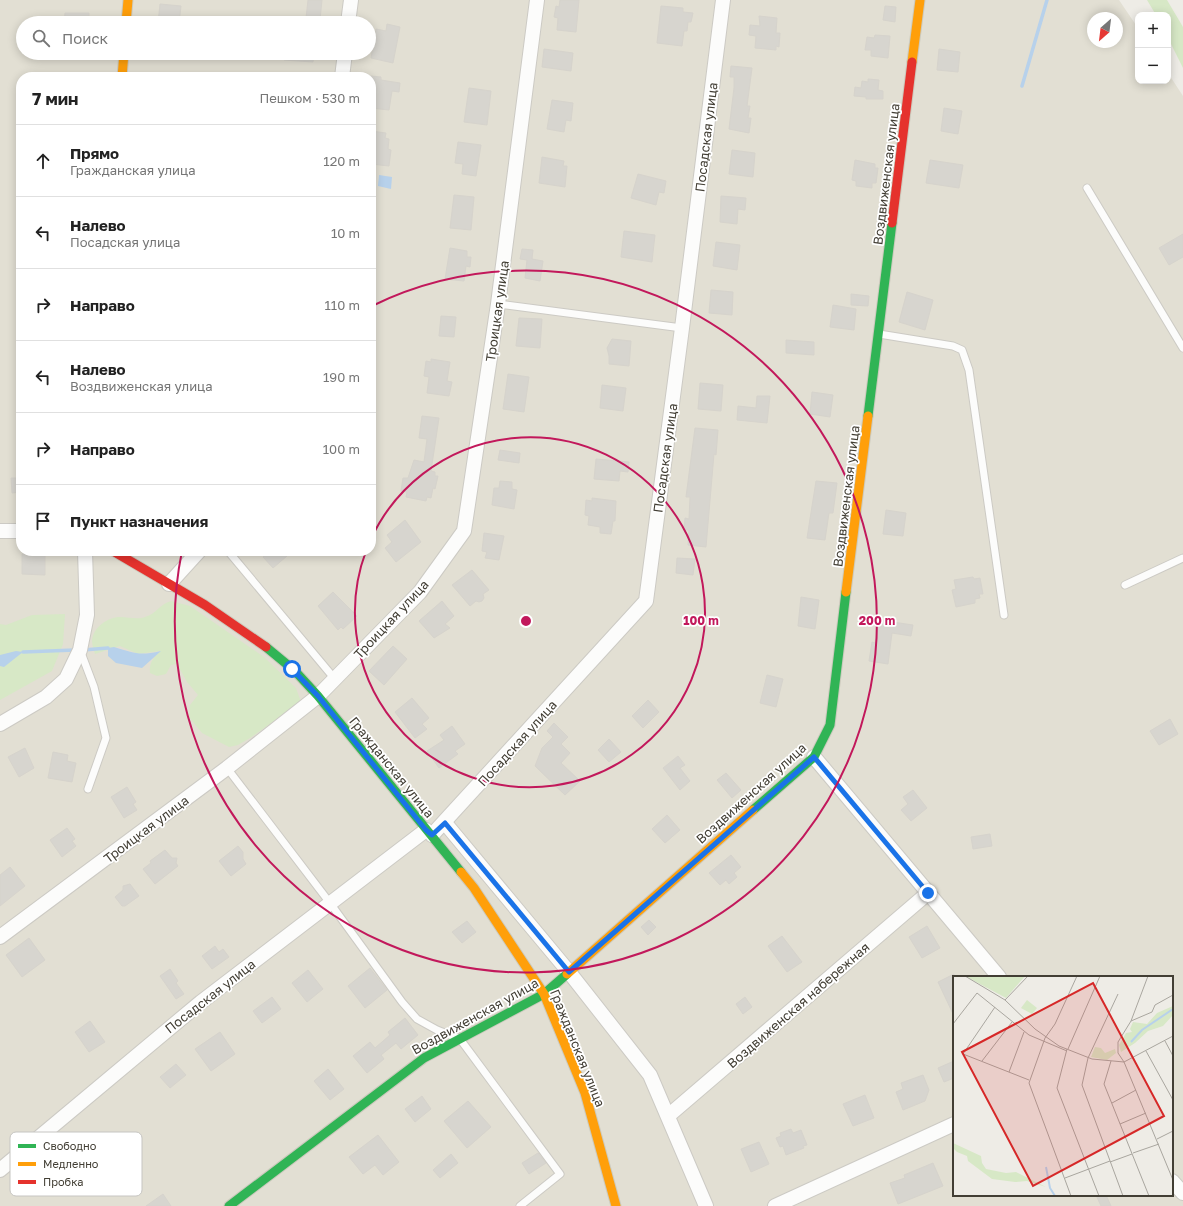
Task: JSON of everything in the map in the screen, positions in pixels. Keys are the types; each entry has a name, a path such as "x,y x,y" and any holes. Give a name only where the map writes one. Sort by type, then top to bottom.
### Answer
{"street":[{"path":"127,16 128,0"},
{"path":"349,16 351,0"},
{"name":"Троицкая улица","path":"0,938 228,768 318,696 420,592 464,531 498,304 537,0"},
{"name":"Посадская улица","path":"45,1132 201,1002 330,903 429,832 445,823 646,601 723,0"},
{"name":"Воздвиженская улица","path":"230,1206 424,1058 544,994 814,757 830,725 920,0"},
{"path":"122,72 123,60"},
{"path":"342,72 343,60"},
{"path":"0,531 16,531"},
{"path":"0,724 46,697 66,679 80,650 87,615 85,556"},
{"name":"Гражданская улица","path":"121,556 169,584 261,643 292,669 318,696 474,888 544,994 585,1094 616,1206"},
{"path":"169,584 194,556"},
{"path":"814,757 997,976"},
{"path":"445,823 569,972 650,1075 706,1206"},
{"name":"Воздвиженская набережная","path":"668,1116 928,893"},
{"path":"775,1206 953,1124"},
{"name":"Посадская улица","path":"0,1170 10,1162"},
{"path":"1173,1182 1183,1193"},
{"path":"1180,1206 1183,1198"}],"lane":[{"path":"1087,188 1183,348"},
{"path":"498,304 682,328"},
{"path":"879,334 953,346 962,350 968,370 1004,615"},
{"path":"232,556 334,678"},
{"path":"1125,585 1183,558"},
{"path":"80,650 94,687 106,738 88,789"},
{"path":"228,768 330,903 402,1002 417,1019 460,1039 560,1174 520,1206"}],"shaded area":[{"path":"0,0 1119,0 1135,24 1135,84 1171,84 1171,78 1183,96 1183,1206 0,1206"}],"green space":[{"path":"1147,0 1167,0 1183,27 1183,68 1171,44 1171,12 1154,12"},
{"path":"171,601 190,606 264,657 296,688 301,702 250,738 238,745 229,747 202,733 189,717 190,705 198,695 187,682 177,664 171,665 166,674 157,676 150,673 152,661 160,651 138,654 120,646 95,654 92,643 93,636 98,627 106,621 115,617 142,618 149,616 164,604"},
{"path":"65,614 63,644 52,671 0,700 0,624 6,625 32,615"}],"water":[{"path":"379,175 392,177 391,189 378,186"},
{"path":"114,647 137,653 161,651 142,668 116,663 108,656 108,648"},
{"path":"16,651 23,652 4,667 0,666 0,655"}],"building":[{"path":"308,0 322,0 320,16 306,16"},
{"path":"560,0 579,0 576,32 557,30 558,18 554,17 556,6 559,7"},
{"path":"160,4 181,6 180,16 159,16"},
{"path":"661,6 683,8 683,12 693,13 691,22 688,22 687,31 684,31 682,46 657,43"},
{"path":"885,6 896,7 895,22 883,20"},
{"path":"65,13 89,13 89,16 65,16"},
{"path":"759,16 777,18 776,33 780,33 779,47 776,46 776,50 755,48 756,36 749,35 750,25 760,26"},
{"path":"387,24 400,27 393,63 376,59 376,29 386,31"},
{"path":"875,35 890,36 888,58 871,56 871,50 865,50 867,37 874,38"},
{"path":"544,49 573,53 571,71 542,67"},
{"path":"939,49 960,52 958,72 937,70"},
{"path":"284,60 313,60 313,62"},
{"path":"731,66 752,68 747,106 750,106 748,118 751,118 749,133 729,129 734,88 734,77 730,77"},
{"path":"376,76 381,77 381,80 400,83 399,92 392,91 389,110 376,109"},
{"path":"868,79 879,80 878,90 883,91 883,99 866,99 866,97 854,96 855,87 861,88 862,81 868,82"},
{"path":"469,88 491,91 487,125 464,122"},
{"path":"552,100 573,103 571,121 566,120 564,132 547,129"},
{"path":"944,108 962,111 958,134 941,131"},
{"path":"376,132 386,133 385,138 389,139 388,149 391,150 389,166 376,165"},
{"path":"458,142 481,145 476,176 462,174 463,164 455,163"},
{"path":"732,150 755,153 753,177 729,174"},
{"path":"542,157 564,161 563,166 567,166 565,187 539,183"},
{"path":"855,160 875,164 875,168 878,168 876,183 872,183 872,188 856,186 856,181 852,180"},
{"path":"930,160 963,165 959,188 926,183"},
{"path":"638,174 666,181 664,193 659,192 656,205 631,198"},
{"path":"454,195 474,197 471,230 450,228"},
{"path":"721,196 746,198 745,210 738,209 737,224 720,222"},
{"path":"624,231 655,235 652,262 621,257"},
{"path":"1183,234 1183,257 1169,265 1159,248"},
{"path":"716,242 740,245 737,270 713,266"},
{"path":"450,248 467,251 467,257 471,257 470,267 466,266 464,281 445,279"},
{"path":"522,249 533,250 532,259 543,261 540,281 525,278 527,260 520,259"},
{"path":"711,290 733,292 732,315 709,313"},
{"path":"907,292 933,300 925,330 899,322"},
{"path":"851,294 869,296 868,306 851,305"},
{"path":"833,305 856,309 854,330 830,327"},
{"path":"441,316 456,317 454,337 439,336"},
{"path":"519,318 542,319 540,348 516,346"},
{"path":"612,339 631,341 629,366 609,364 607,348"},
{"path":"786,340 814,342 814,355 786,353"},
{"path":"431,359 450,362 447,381 452,382 449,396 427,393 429,377 424,376 426,361 431,362"},
{"path":"508,374 529,377 524,412 503,409"},
{"path":"700,383 723,385 721,411 698,409"},
{"path":"602,385 626,388 623,411 600,408"},
{"path":"812,392 833,395 830,417 810,414"},
{"path":"757,396 770,396 767,423 737,420 738,406 756,408"},
{"path":"422,416 439,418 431,471 435,472 435,476 438,476 431,498 427,497 426,501 406,497 407,492 401,491 403,478 408,478 414,460 424,462 427,439 419,438"},
{"path":"695,428 718,430 716,455 714,454 706,547 688,545 689,530 684,530 685,518 689,519 690,497 686,497"},
{"path":"500,450 520,453 519,463 498,460"},
{"path":"596,459 629,462 628,472 620,471 619,481 594,479"},
{"path":"11,478 16,478 16,493 12,493"},
{"path":"500,481 512,482 512,489 517,490 514,509 492,505 494,488 499,488"},
{"path":"816,481 837,483 833,513 829,513 825,540 807,538"},
{"path":"592,498 616,501 615,521 613,521 611,534 600,533 600,527 588,525 589,516 585,515 586,500 592,501"},
{"path":"886,510 906,513 903,536 883,534"},
{"path":"405,520 421,542 396,562 385,548 392,542 387,535"},
{"path":"484,533 504,536 499,560 485,558 487,552 482,551"},
{"path":"22,556 45,556 45,575 22,574"},
{"path":"264,556 287,556 273,568 263,557"},
{"path":"677,558 695,559 693,575 676,573"},
{"path":"472,570 489,590 483,594 484,598 482,601 476,601 470,606 452,585"},
{"path":"973,577 974,579 980,578 983,594 979,594 980,598 975,599 975,603 956,607 952,590 956,589 954,580"},
{"path":"333,592 357,616 343,629 341,627 338,630 318,606"},
{"path":"801,597 819,600 815,629 798,626"},
{"path":"442,601 454,616 445,624 450,628 434,638 419,621"},
{"path":"879,620 913,625 911,636 892,633 888,664 869,661 872,642 875,643"},
{"path":"393,646 407,659 384,685 369,671"},
{"path":"767,675 783,679 776,707 760,703"},
{"path":"412,698 429,718 422,724 427,729 415,738 395,712"},
{"path":"648,700 659,712 643,728 632,716"},
{"path":"1170,719 1178,734 1159,745 1150,731"},
{"path":"554,723 568,737 561,744 570,753 561,763 580,781 565,795 535,766 542,748 553,737 547,731"},
{"path":"452,726 465,744 455,751 458,754 439,768 427,751 444,740 440,735"},
{"path":"609,739 621,752 609,762 598,750"},
{"path":"25,748 34,768 19,777 8,757"},
{"path":"53,752 68,755 67,761 76,763 72,782 48,778"},
{"path":"678,756 685,765 680,768 690,781 680,790 663,768"},
{"path":"726,773 741,790 732,798 717,780"},
{"path":"127,787 136,802 133,804 137,810 124,818 111,797"},
{"path":"913,790 927,808 911,821 901,810 908,804 903,797"},
{"path":"667,815 680,830 665,843 652,829"},
{"path":"67,828 75,839 72,841 76,846 62,857 50,840"},
{"path":"990,834 992,846 973,849 971,837"},
{"path":"238,846 243,852 243,859 246,864 231,876 219,861"},
{"path":"165,850 172,858 177,858 176,863 178,866 155,884 143,869 151,863 150,861"},
{"path":"731,855 741,867 734,873 737,877 729,884 726,880 720,885 709,873"},
{"path":"10,867 25,886 0,906 0,875"},
{"path":"130,884 139,896 125,906 122,906 115,897 123,890 123,886"},
{"path":"649,920 656,927 648,935 641,927"},
{"path":"467,921 476,932 462,943 452,932"},
{"path":"927,926 940,948 922,958 909,937"},
{"path":"782,936 802,962 787,972 768,946"},
{"path":"29,938 45,960 22,977 6,955"},
{"path":"215,946 219,952 223,949 229,957 212,969 202,956"},
{"path":"370,968 387,990 365,1008 348,986"},
{"path":"170,969 178,981 176,983 184,994 176,999 160,976"},
{"path":"308,970 323,989 307,1002 292,983"},
{"path":"954,974 953,1014 938,982"},
{"path":"272,997 281,1009 262,1023 253,1011"},
{"path":"745,997 752,1007 743,1014 736,1004"},
{"path":"405,1018 418,1035 401,1049 396,1043 381,1055 384,1059 367,1073 353,1056 370,1042 375,1048 390,1035 388,1032"},
{"path":"90,1021 105,1042 89,1052 75,1032"},
{"path":"220,1032 235,1054 211,1071 195,1049"},
{"path":"953,1061 953,1078 944,1082 938,1068"},
{"path":"176,1064 186,1075 170,1088 160,1077"},
{"path":"328,1069 344,1089 330,1100 314,1081"},
{"path":"923,1075 929,1090 925,1101 903,1110 896,1092 903,1089 901,1083"},
{"path":"865,1095 874,1118 853,1126 843,1104"},
{"path":"422,1096 431,1109 415,1122 405,1109"},
{"path":"468,1101 491,1127 467,1148 444,1121"},
{"path":"791,1129 793,1133 801,1130 807,1145 803,1146 804,1148 786,1155 783,1146 780,1147 776,1138 781,1136 780,1133"},
{"path":"378,1135 399,1162 383,1175 375,1165 363,1174 349,1157"},
{"path":"759,1142 769,1164 751,1172 741,1149"},
{"path":"538,1153 546,1163 529,1174 522,1163"},
{"path":"451,1154 458,1163 440,1178 433,1170"},
{"path":"933,1163 943,1186 898,1204 890,1183 905,1178 904,1175"},
{"path":"163,1194 171,1206 146,1206"},
{"path":"1096,1196 1106,1196 1111,1206 1101,1206"}],"waterway":[{"path":"1022,86 1047,0"},
{"path":"83,650 108,648"},
{"path":"23,652 75,650"}],"traffic: fast":[{"path":"868,416 892,223"},
{"path":"753,810 814,757 830,725 846,592"},
{"path":"266,647 295,671 318,696 461,872"},
{"path":"229,1206 424,1058 544,994 567,974"}],"traffic: slow":[{"path":"127,16 128,0"},
{"path":"912,62 920,0"},
{"path":"122,72 123,60"},
{"path":"846,592 868,416"},
{"path":"567,974 753,810"},
{"path":"461,872 474,888 544,994 585,1093 616,1206"}],"traffic: jam":[{"path":"892,223 912,62"},
{"path":"122,556 205,605 266,647"}],"route":[{"path":"292,669 318,696 426,830 432,835 445,823 569,972 814,757 928,893"}]}
